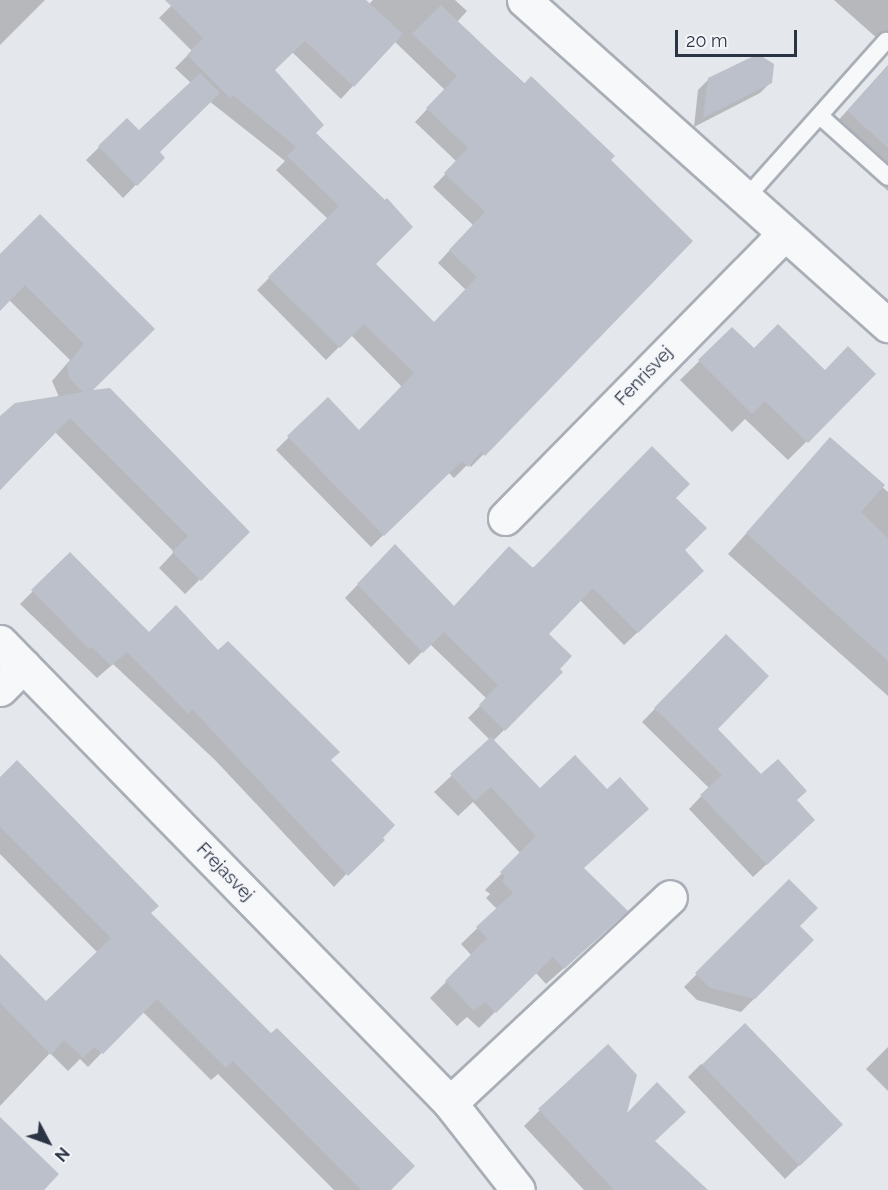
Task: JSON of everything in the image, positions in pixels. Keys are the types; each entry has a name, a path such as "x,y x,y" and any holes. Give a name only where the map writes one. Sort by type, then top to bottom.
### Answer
{"street":[{"path":"524,0 783,234 888,325"},
{"name":"Fenrisvej","path":"505,518 783,234"},
{"name":"Frejasvej","path":"0,642 450,1103 519,1190"},
{"path":"0,689 24,666"},
{"path":"450,1103 670,897"}],"lane":[{"path":"745,199 886,41"},
{"path":"820,116 888,177"}],"building":[{"path":"165,0 366,0 403,34 354,87 305,41 275,70 324,125 316,133 385,200 387,198 413,227 376,264 434,322 477,277 449,250 485,212 444,173 468,148 426,108 457,76 412,34 441,5 524,84 531,76 615,156 611,160 693,241 485,456 481,452 468,467 462,461 384,536 287,436 328,397 359,430 414,373 364,324 340,348 268,277 339,206 287,156 296,147 233,95 230,98 187,55 203,38"},
{"path":"758,54 774,64 772,83 703,118 708,78"},
{"path":"888,66 888,148 847,111"},
{"path":"200,73 220,93 160,152 165,158 137,186 98,146 127,118 139,130"},
{"path":"40,214 155,329 93,390 110,388 250,532 201,581 172,552 188,536 70,418 0,490 0,416 15,403 83,392 69,378 67,365 84,344 25,285 0,311 0,254"},
{"path":"778,324 825,370 848,346 876,374 808,443 765,401 752,414 698,360 732,327 754,348"},
{"path":"830,437 885,485 861,512 888,538 888,661 746,533"},
{"path":"652,446 690,484 676,498 707,528 685,550 704,571 638,633 593,588 549,634 572,656 560,669 563,672 505,731 479,705 498,685 444,632 423,653 357,584 395,544 454,606 509,546 533,568"},
{"path":"70,552 149,632 176,605 218,650 228,641 340,752 331,760 395,825 383,838 385,840 348,876 192,709 188,714 127,652 111,666 92,647 89,649 31,590"},
{"path":"726,634 769,676 718,729 761,774 778,759 807,791 797,800 815,820 767,865 700,795 722,775 654,708"},
{"path":"491,737 540,788 575,755 607,789 620,777 649,809 584,868 628,911 564,969 553,957 496,1013 485,1002 474,1011 445,981 487,938 476,927 513,893 502,881 505,877 500,872 536,836 491,787 475,801 450,774"},
{"path":"17,760 159,906 151,913 271,1033 277,1028 415,1166 391,1190 361,1190 233,1061 226,1068 157,999 103,1054 94,1047 83,1058 64,1040 51,1055 0,1003 0,954 46,1001 111,938 0,827 0,777"},
{"path":"789,879 818,908 800,926 814,940 755,999 710,988 695,973"},
{"path":"745,1023 843,1124 800,1166 702,1065"},
{"path":"608,1044 637,1075 627,1113 657,1082 686,1112 655,1141 708,1190 614,1190 538,1109"},
{"path":"0,1117 59,1174 44,1190 0,1190"}]}
